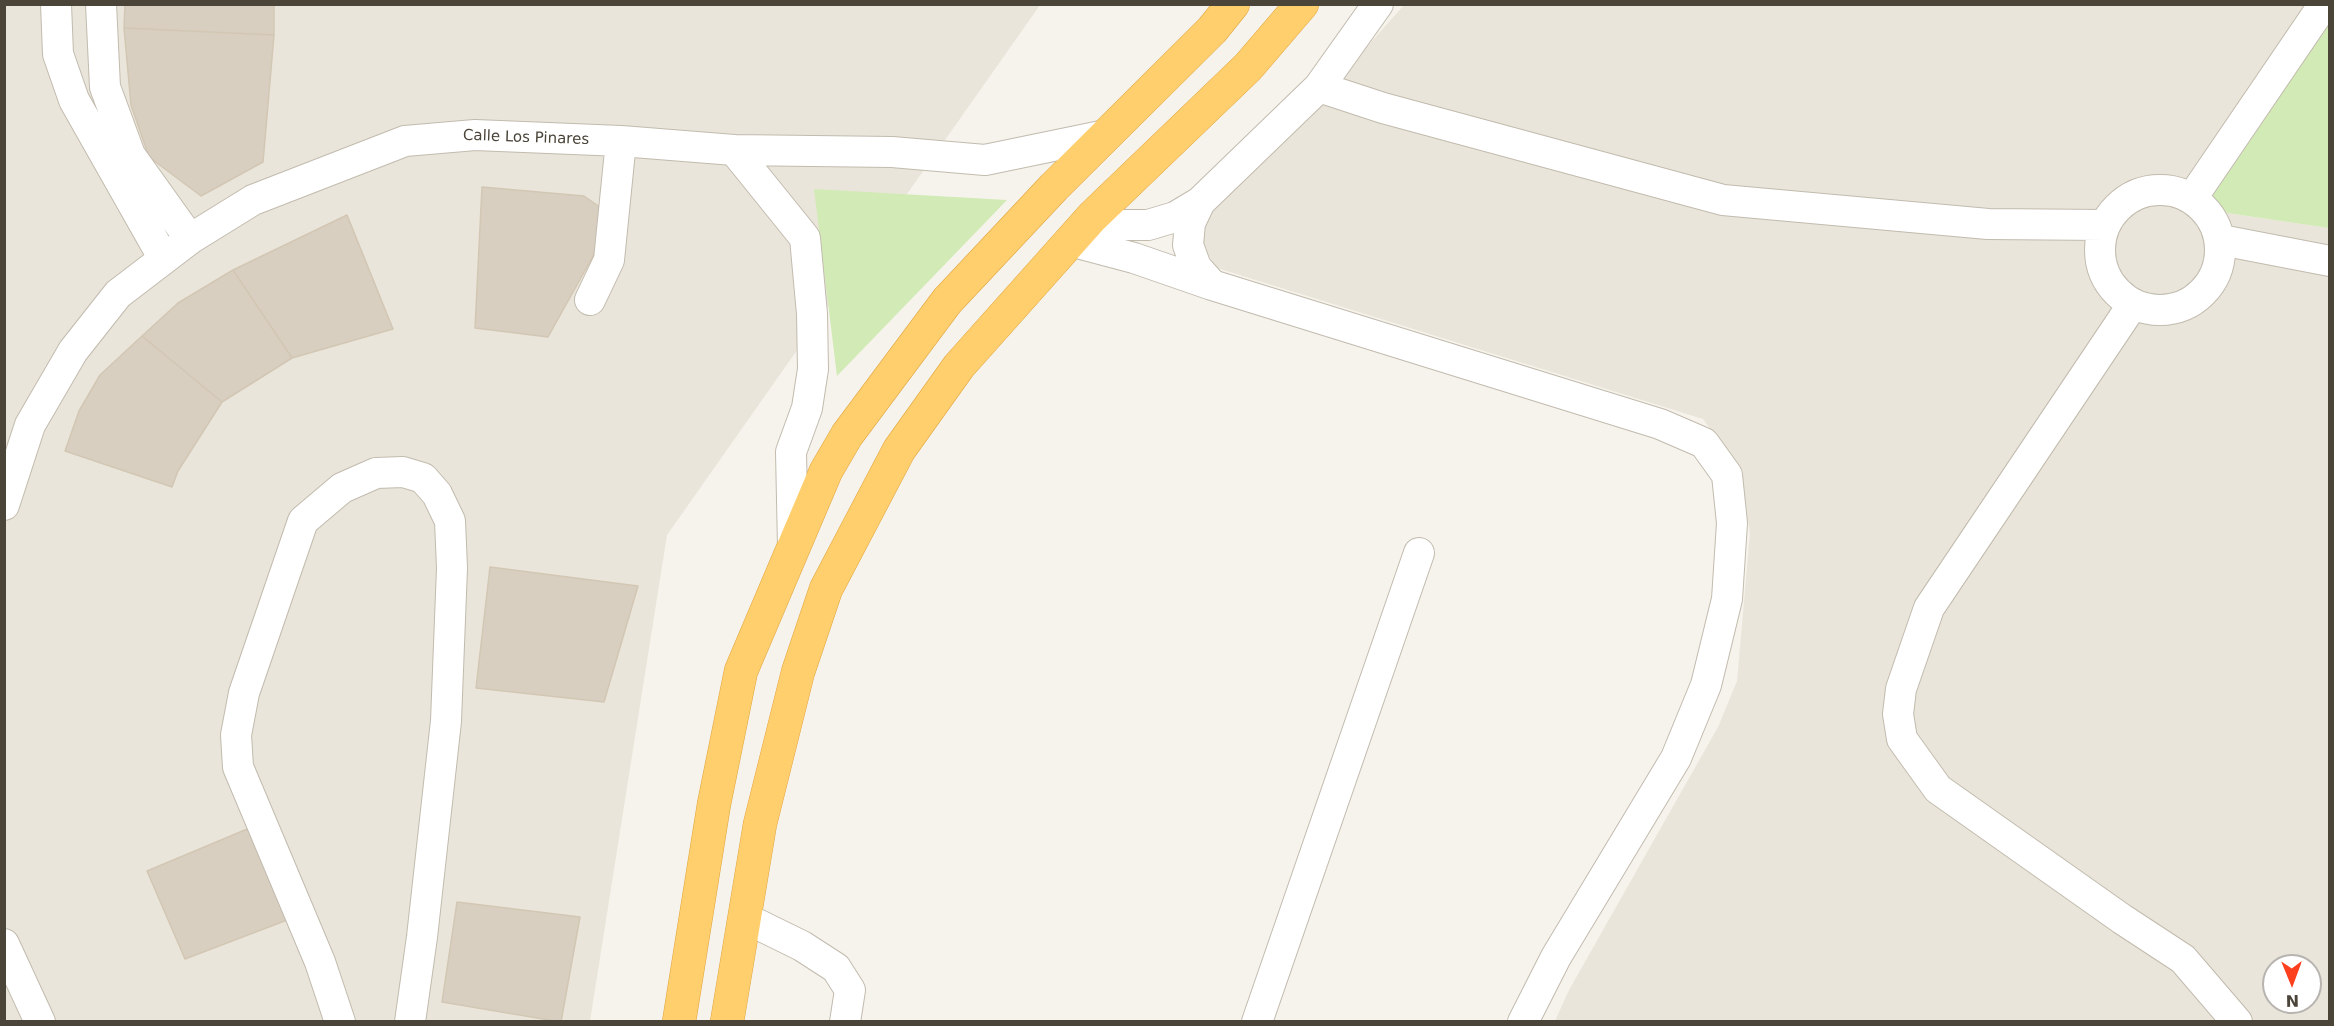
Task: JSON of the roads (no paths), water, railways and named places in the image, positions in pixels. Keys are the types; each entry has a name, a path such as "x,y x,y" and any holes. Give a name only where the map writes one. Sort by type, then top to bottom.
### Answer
{"highway":[{"path":"679,1022 714,804 741,671 826,471 848,435 947,301 1106,135 1212,30 1233,4"},
{"path":"728,1022 760,824 788,708 826,589 844,550 899,450 931,403 988,332 1070,241 1248,67 1302,4"}],"street":[{"path":"56,4 58,54 74,100 164,259"},
{"path":"101,4 105,87 130,155 190,239"},
{"path":"1092,217 1120,225 1148,225 1175,217 1200,202 1319,87 1378,4"},
{"path":"2192,198 2324,4"},
{"path":"1319,87 1383,108 1723,200 1988,224 2105,225"},
{"name":"Calle Los Pinares","path":"4,505 30,425 73,351 118,294 190,239 253,200 405,141 475,135 621,141 734,150 892,152 985,160 1106,135"},
{"path":"590,300 609,260 621,141"},
{"path":"734,150 805,238 812,314 813,369 807,408 791,452 793,547"},
{"path":"2152,190 2172,190 2192,198 2211,215 2222,240 2219,266 2207,289 2185,305 2159,310 2133,304 2115,290 2103,270 2099,248 2105,225 2116,208 2132,196 2152,190"},
{"path":"1200,202 1190,223 1188,245 1196,267 1212,285"},
{"path":"2222,240 2330,261"},
{"path":"1070,241 1134,258 1212,285 1659,424 1704,443 1727,475 1732,523 1727,599 1706,685 1676,759 1556,957 1523,1022"},
{"path":"2133,304 1929,608 1901,689 1898,714 1902,739 1938,789 2122,919 2183,959 2237,1022"},
{"path":"340,1022 320,962 238,767 236,735 244,693 303,521 342,488 376,473 403,472 423,478 437,494 450,521 452,568 446,721 422,937 410,1022"},
{"path":"1257,1022 1419,553"},
{"path":"745,918 802,946 836,968 850,990 845,1022"},
{"path":"4,944 40,1022"}]}
